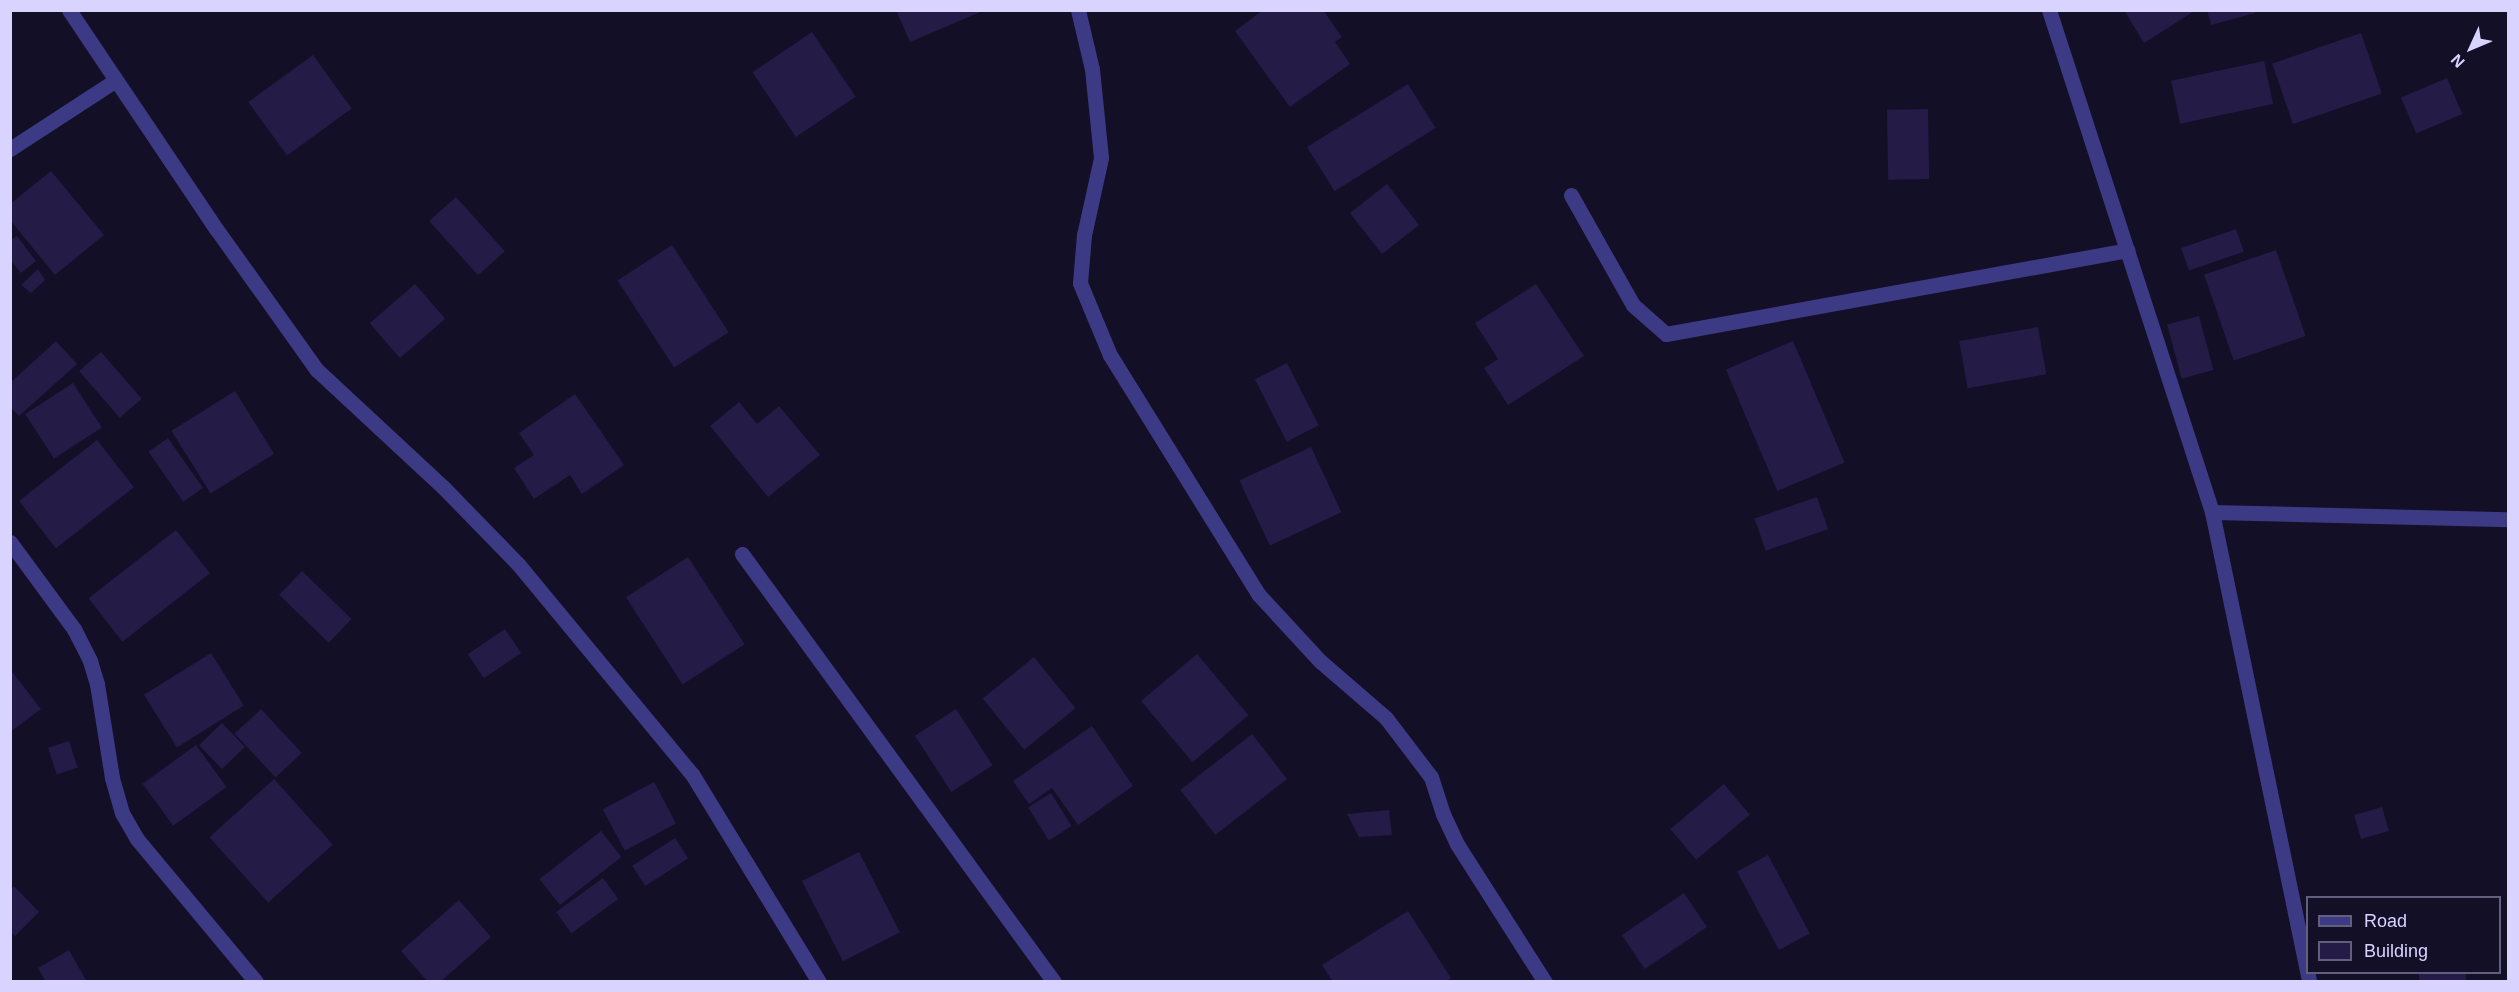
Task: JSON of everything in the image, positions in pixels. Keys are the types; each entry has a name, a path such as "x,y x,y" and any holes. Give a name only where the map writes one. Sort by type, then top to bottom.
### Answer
{"street":[{"path":"69,10 217,230 317,370 444,488 518,564 692,774 819,981"},
{"path":"1078,10 1092,69 1101,158 1083,235 1080,283 1110,355 1258,595 1320,661 1386,718 1431,777 1443,814 1457,844 1545,981"},
{"path":"2049,10 2212,512 2306,966"},
{"path":"10,149 116,80"},
{"path":"1571,195 1633,306 1666,334 2127,250"},
{"path":"2212,512 2508,519"},
{"path":"10,542 74,628 90,661 99,694 112,778 122,813 137,839 256,981"},
{"path":"742,554 1054,981"}],"building":[{"path":"896,10 983,10 983,11 910,42"},
{"path":"1263,10 1323,10 1342,37 1335,42 1350,64 1290,107 1235,31"},
{"path":"2124,10 2196,10 2144,43"},
{"path":"2207,10 2255,10 2255,13 2211,25"},
{"path":"812,32 856,97 796,137 752,72"},
{"path":"2361,33 2382,94 2293,124 2272,64"},
{"path":"313,55 352,108 287,155 248,102"},
{"path":"2264,61 2273,104 2180,124 2171,81"},
{"path":"2447,78 2462,114 2416,133 2401,98"},
{"path":"1408,84 1436,128 1335,191 1307,147"},
{"path":"1928,109 1929,179 1888,180 1887,110"},
{"path":"51,171 104,235 55,275 10,220 10,204"},
{"path":"1387,184 1419,225 1382,254 1350,213"},
{"path":"456,197 505,251 478,275 429,221"},
{"path":"2236,229 2244,252 2189,271 2181,248"},
{"path":"17,236 36,261 21,273 10,260 10,240"},
{"path":"672,245 729,332 674,368 617,280"},
{"path":"2276,250 2306,336 2234,361 2204,275"},
{"path":"38,269 45,280 31,293 21,285"},
{"path":"415,284 445,319 400,358 370,323"},
{"path":"1536,284 1584,356 1508,405 1484,368 1498,359 1475,323"},
{"path":"2199,316 2213,370 2182,379 2167,325"},
{"path":"2038,327 2046,374 1968,388 1959,341"},
{"path":"56,341 77,364 19,416 10,407 10,383"},
{"path":"1793,341 1845,463 1777,491 1726,370"},
{"path":"101,352 142,399 120,418 79,371"},
{"path":"1287,363 1319,425 1287,442 1255,379"},
{"path":"73,383 102,427 54,458 25,414"},
{"path":"235,391 274,454 211,493 171,431"},
{"path":"575,394 624,465 582,494 570,475 534,499 514,468 534,455 519,433"},
{"path":"739,402 757,424 779,406 820,455 768,497 710,426"},
{"path":"168,438 203,488 183,502 148,452"},
{"path":"97,440 134,487 56,548 19,501"},
{"path":"1311,447 1341,512 1270,546 1239,480"},
{"path":"1817,497 1828,529 1766,551 1755,518"},
{"path":"176,530 210,573 122,642 89,598"},
{"path":"688,557 745,644 683,685 626,597"},
{"path":"302,571 352,619 329,643 279,595"},
{"path":"505,629 521,653 484,678 468,654"},
{"path":"211,653 244,706 177,747 144,695"},
{"path":"1197,654 1248,715 1193,762 1141,701"},
{"path":"1034,657 1076,708 1024,750 983,699"},
{"path":"10,669 41,709 10,732"},
{"path":"261,709 302,753 276,777 235,734"},
{"path":"956,709 992,765 951,792 915,736"},
{"path":"222,723 245,747 222,769 199,745"},
{"path":"1092,726 1133,786 1078,825 1052,788 1029,804 1013,781"},
{"path":"1252,734 1287,779 1215,835 1180,790"},
{"path":"69,741 78,768 57,774 48,748"},
{"path":"196,745 227,787 173,826 143,784"},
{"path":"274,779 333,844 268,903 209,837"},
{"path":"654,782 676,823 625,851 603,809"},
{"path":"1724,784 1750,815 1696,860 1670,829"},
{"path":"1051,793 1072,826 1049,840 1028,807"},
{"path":"2382,807 2389,831 2361,839 2354,815"},
{"path":"1389,810 1392,835 1359,837 1347,814"},
{"path":"601,831 621,857 560,905 540,879"},
{"path":"675,838 688,858 645,886 632,866"},
{"path":"859,852 900,932 843,961 802,881"},
{"path":"1768,855 1810,934 1779,950 1737,871"},
{"path":"603,878 618,899 571,933 556,912"},
{"path":"14,886 39,912 15,936 10,931 10,890"},
{"path":"1684,893 1707,927 1645,969 1622,935"},
{"path":"459,900 491,937 440,982 428,982 401,951"},
{"path":"1408,911 1451,978 1446,982 1333,982 1322,965"},
{"path":"69,950 86,980 46,982 38,968"},
{"path":"2419,974 2466,974 2466,982 2419,982"}]}
